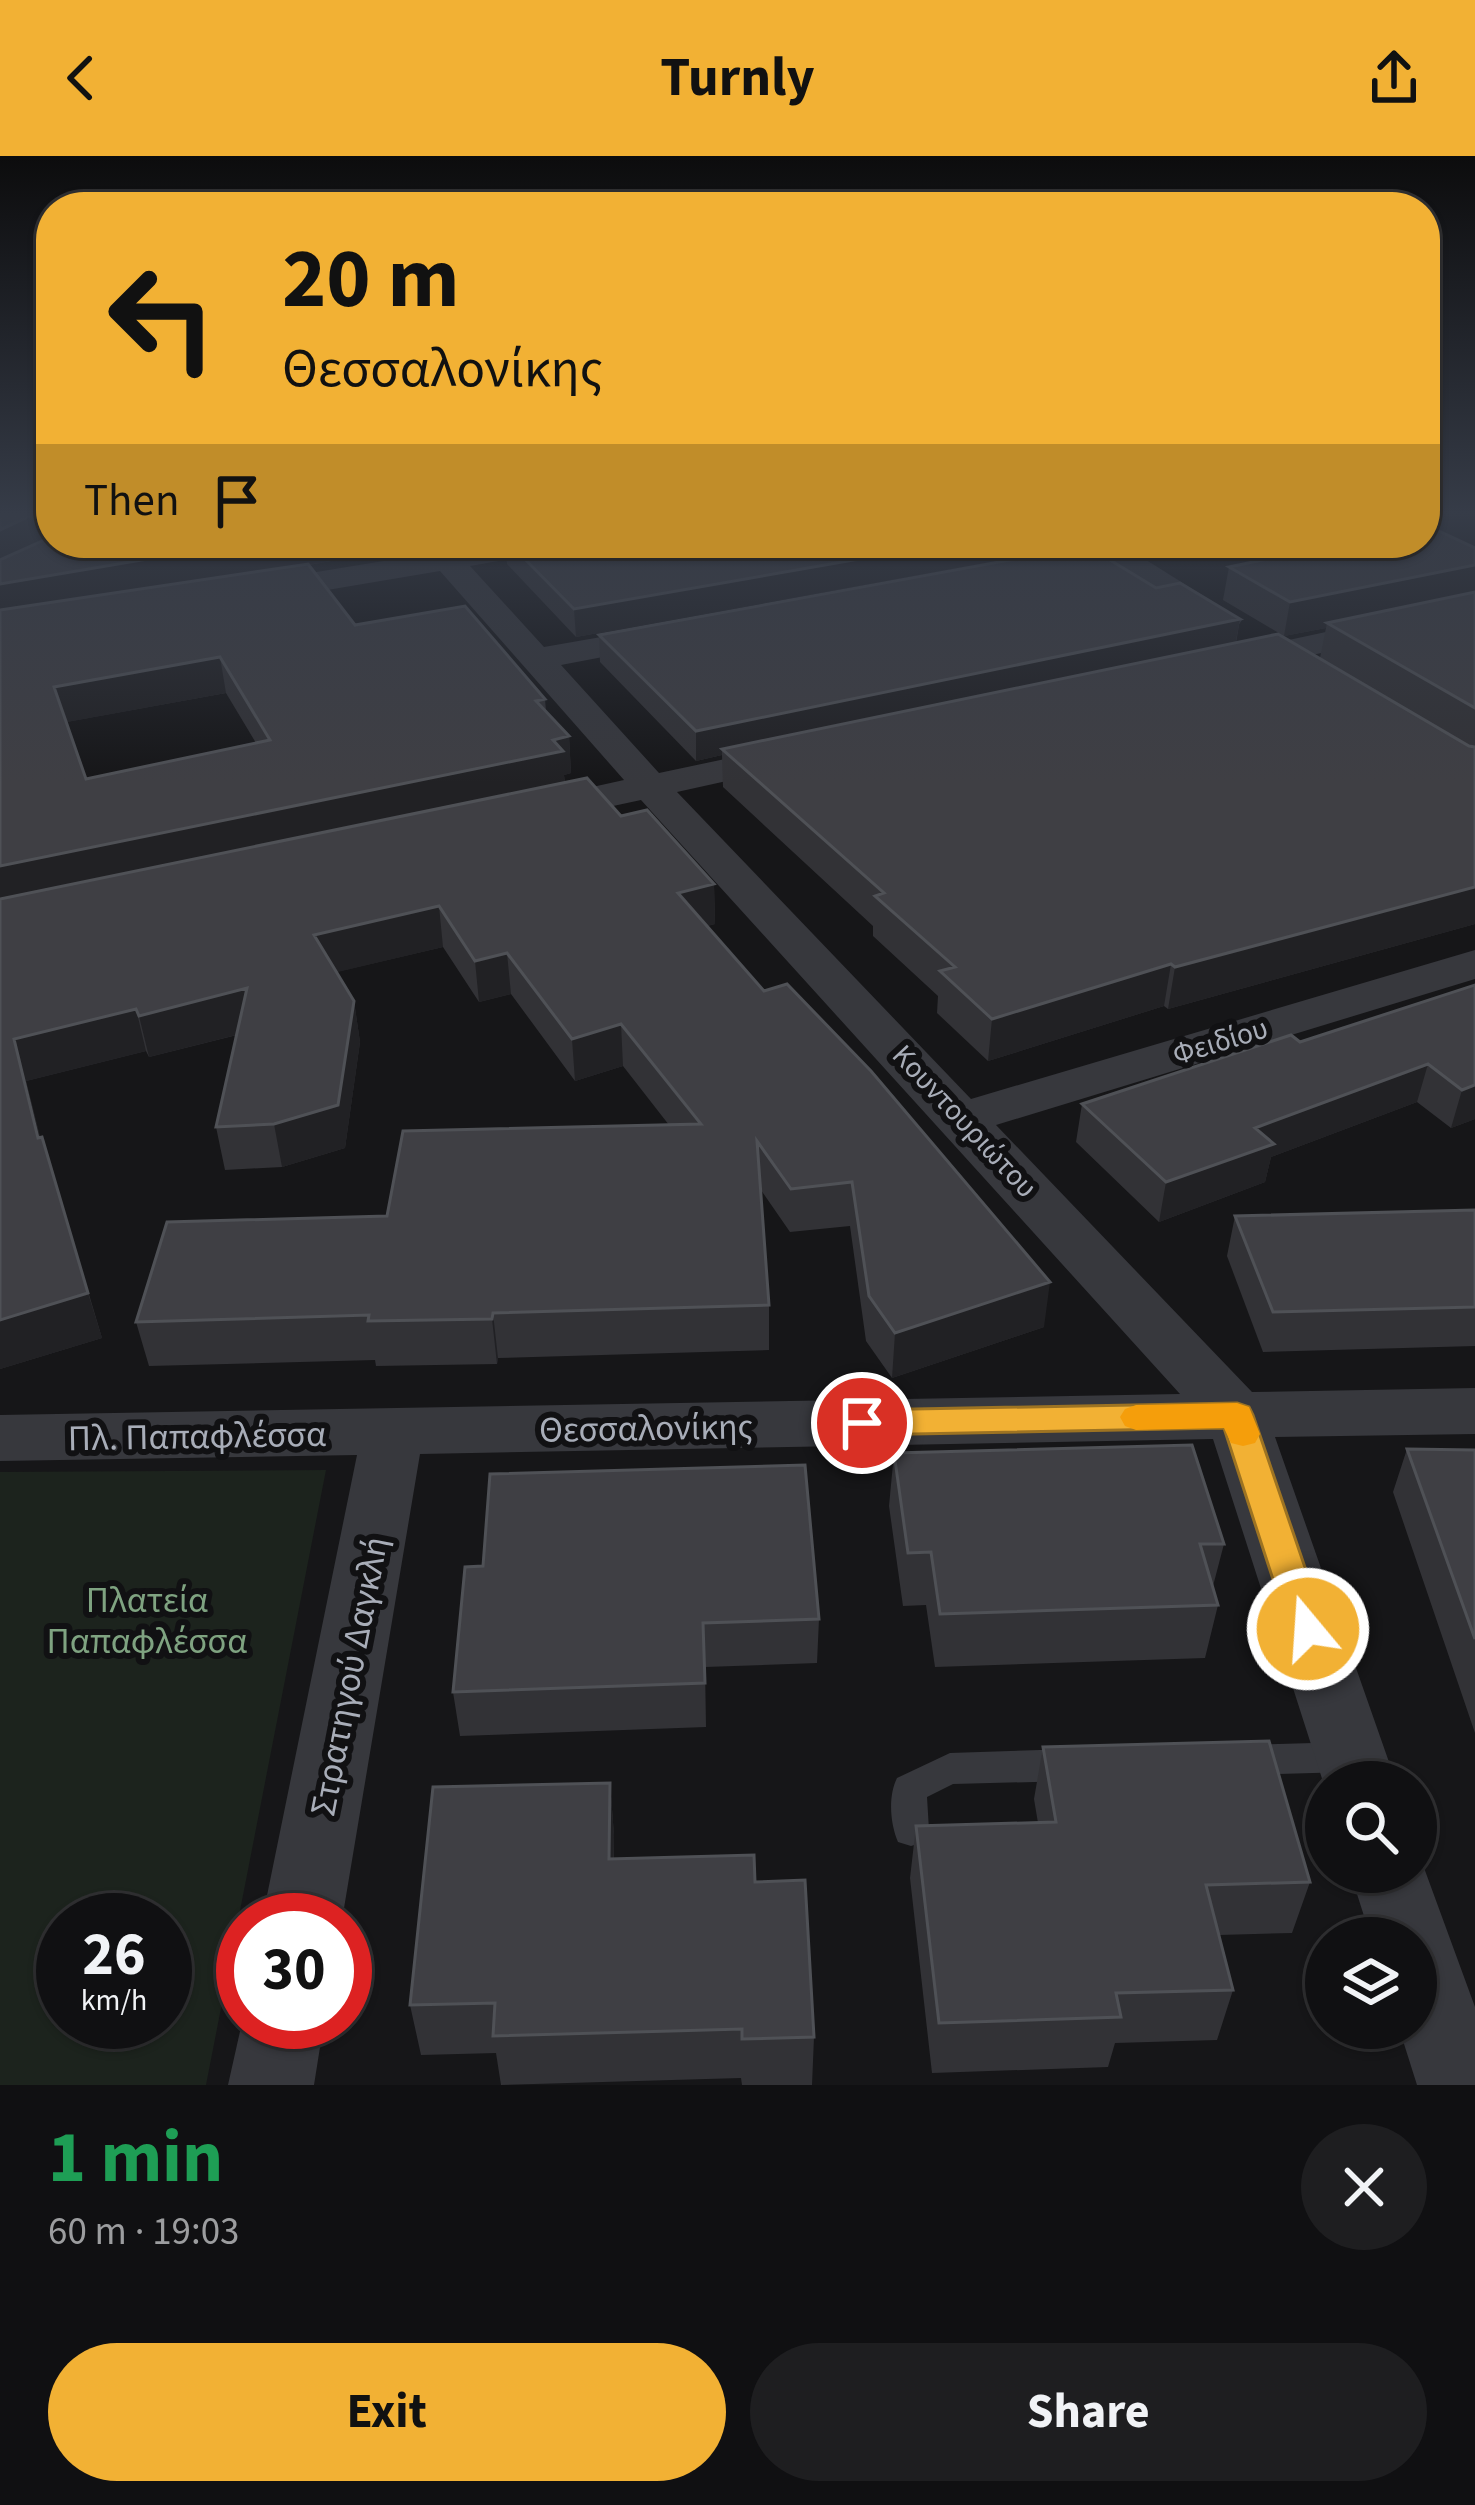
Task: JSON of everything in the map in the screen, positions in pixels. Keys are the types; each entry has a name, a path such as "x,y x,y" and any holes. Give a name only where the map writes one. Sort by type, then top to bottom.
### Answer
{"street":[{"name":"Κουντουριώτου","path":"487,603 650,786 1237,1415 1352,1761"},
{"path":"1196,603 1317,676"},
{"path":"1208,667 1475,610"},
{"path":"538,659 699,629"},
{"path":"487,821 836,746"},
{"name":"Φειδίου","path":"964,1118 1475,964"},
{"name":"Θεσσαλονίκης","path":"393,1431 1475,1411"},
{"name":"Πλ. Παπαφλέσσα","path":"0,1438 393,1431"},
{"name":"Στρατηγού Δαγκλή","path":"307,1893 393,1431"},
{"path":"1437,2017 1460,2085"},
{"path":"272,2085 278,2049"}],"lane":[{"path":"1204,1761 1305,1766"},
{"path":"911,1830 909,1789 950,1769 1111,1764"}],"green space":[{"name":"Πλατεία Παπαφλέσσα","path":"326,1470 243,1893 216,1893 216,2034 206,2085 0,2085 0,1472"}],"building":[{"path":"47,603 338,603 355,625 465,606 545,699 536,701 569,736 553,740 563,751 0,866 0,610","holes":["220,657 270,740 86,779 54,687"]},
{"path":"568,603 608,603 574,609"},
{"path":"774,603 1213,603 1240,619 696,731 599,635"},
{"path":"1422,603 1475,603 1475,708 1327,623"},
{"path":"1278,634 1475,747 1475,887 1175,967 1171,964 992,1019 940,971 955,967 875,896 884,893 722,749"},
{"path":"587,778 621,816 647,810 714,884 678,893 764,991 787,984 871,1071 1050,1282 895,1333 869,1296 852,1182 791,1189 757,1141 769,1305 493,1313 492,1319 368,1321 369,1315 136,1322 167,1222 387,1216 403,1131 701,1124 621,1024 572,1039 507,953 475,961 439,906 314,935 354,1001 338,1105 274,1124 216,1127 247,988 139,1016 136,1009 14,1039 38,1138 42,1137 88,1293 0,1320 0,899"},
{"path":"1475,985 1475,1085 1462,1090 1428,1064 1255,1128 1274,1144 1166,1182 1082,1104 1291,1035 1300,1042"},
{"path":"1475,1210 1475,1307 1273,1312 1235,1216"},
{"path":"1192,1445 1224,1544 1200,1544 1218,1605 940,1614 931,1552 908,1553 894,1453"},
{"path":"1407,1449 1475,1450 1475,1639"},
{"path":"805,1465 819,1619 703,1623 705,1683 453,1692 465,1567 483,1566 490,1474"},
{"path":"1269,1741 1305,1865 1305,1882 1206,1885 1233,1990 1116,1993 1121,2017 939,2023 916,1826 1056,1822 1043,1747"},
{"path":"610,1783 609,1859 754,1855 755,1882 805,1880 814,2037 742,2039 742,2029 493,2036 495,2003 410,2005 433,1787"}],"slow traffic":[{"path":"1136,1417 1237,1415 1243,1434"}],"route":[{"path":"862,1423 1237,1415 1308,1629"}]}
